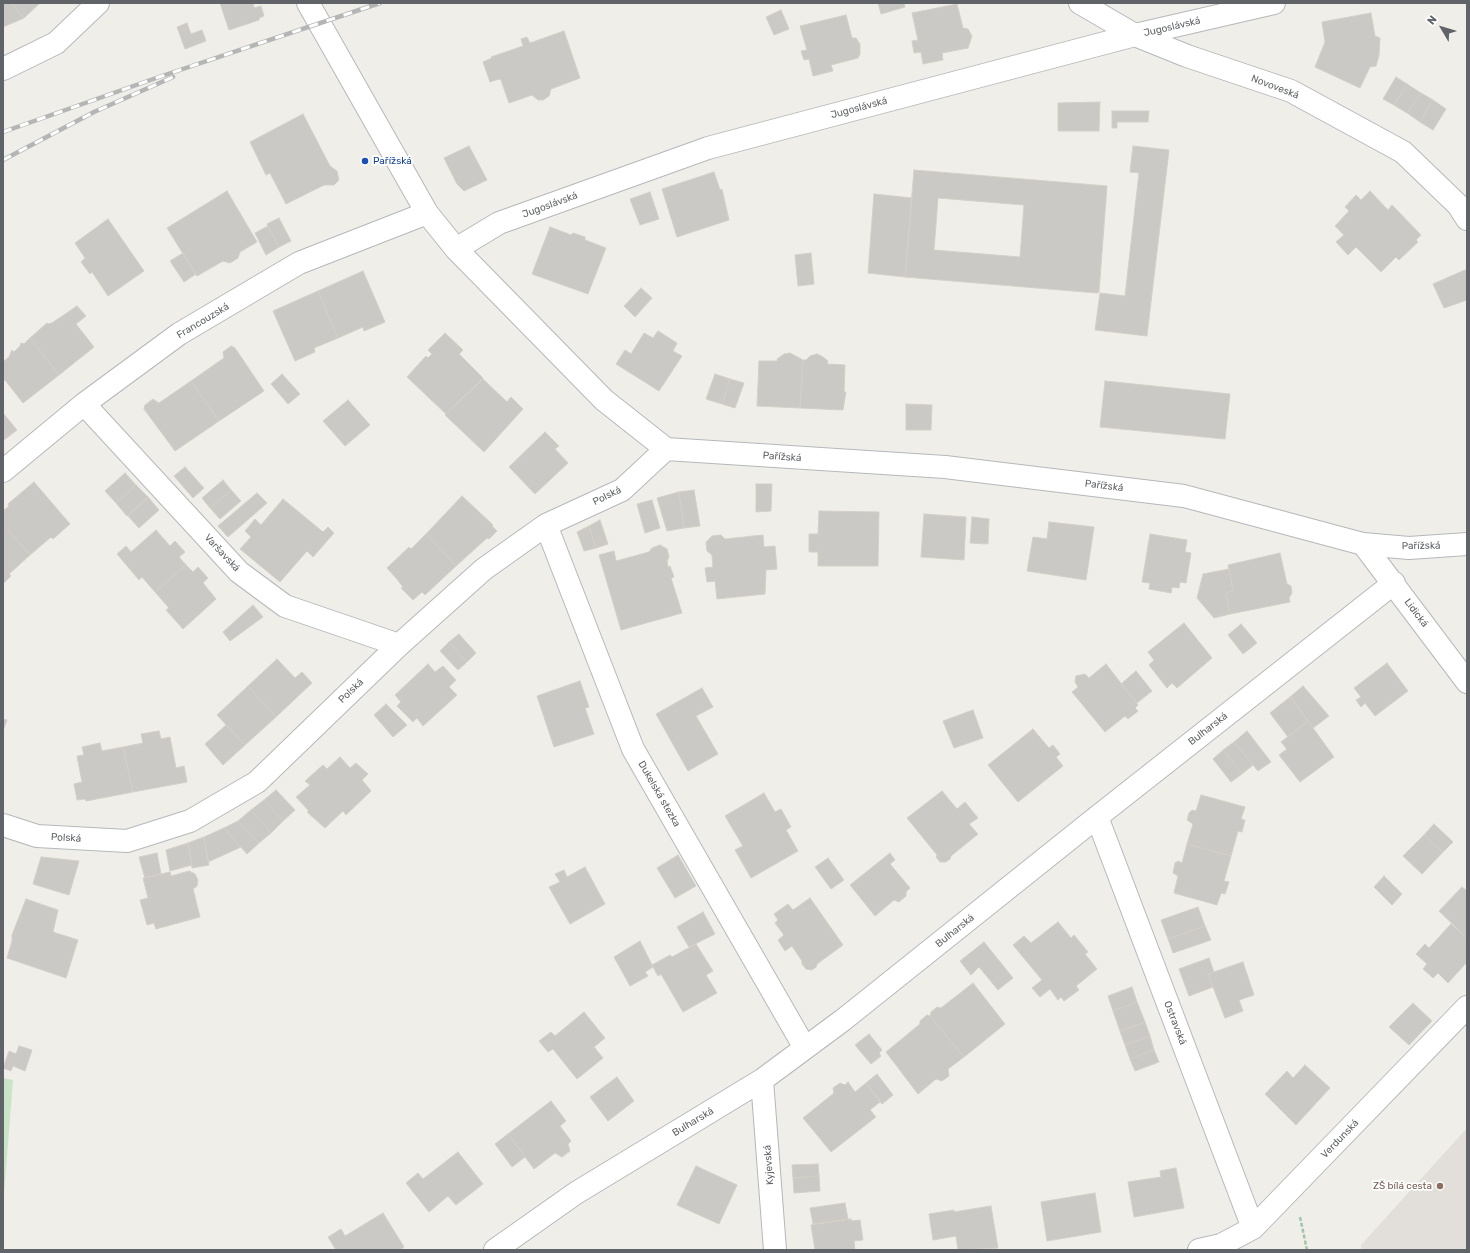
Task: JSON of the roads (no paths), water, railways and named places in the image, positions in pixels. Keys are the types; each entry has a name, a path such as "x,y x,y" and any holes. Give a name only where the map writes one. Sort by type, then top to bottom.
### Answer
{"street":[{"path":"3,69 56,43 98,3"},
{"path":"308,3 427,213 456,249 604,400 666,449"},
{"name":"Novoveská","path":"1080,3 1135,35 1187,56 1291,91 1403,152 1458,204 1467,219"},
{"name":"Jugoslávská","path":"456,249 499,223 708,148 1135,35 1274,3"},
{"name":"Francouzská","path":"3,471 84,404 179,334 299,263 427,213"},
{"name":"Varšavská","path":"84,404 239,572 285,606 399,645"},
{"name":"Polská","path":"3,825 37,836 127,841 190,822 257,782 399,645 484,569 546,525 622,490 666,449"},
{"name":"Pařížská","path":"666,449 945,467 1184,496 1363,544 1409,548 1467,544"},
{"name":"Dukelská stezka","path":"546,525 633,749 805,1048"},
{"name":"Lidická","path":"1363,544 1394,583 1467,682"},
{"name":"Bulharská","path":"495,1250 576,1193 762,1080 850,1015 1097,817 1394,583"},
{"name":"Ostravská","path":"1097,817 1253,1228"},
{"name":"Verdunská","path":"1199,1250 1221,1245 1253,1228 1467,1007"},
{"name":"Kyjevská","path":"762,1080 775,1250"}],"railway":[{"path":"3,132 159,77 380,3"},
{"path":"3,160 94,112 173,77"}],"place":[{"name":"Pařížská","path":"365,161"},
{"name":"ZŠ bílá cesta","path":"1440,1186"}]}
